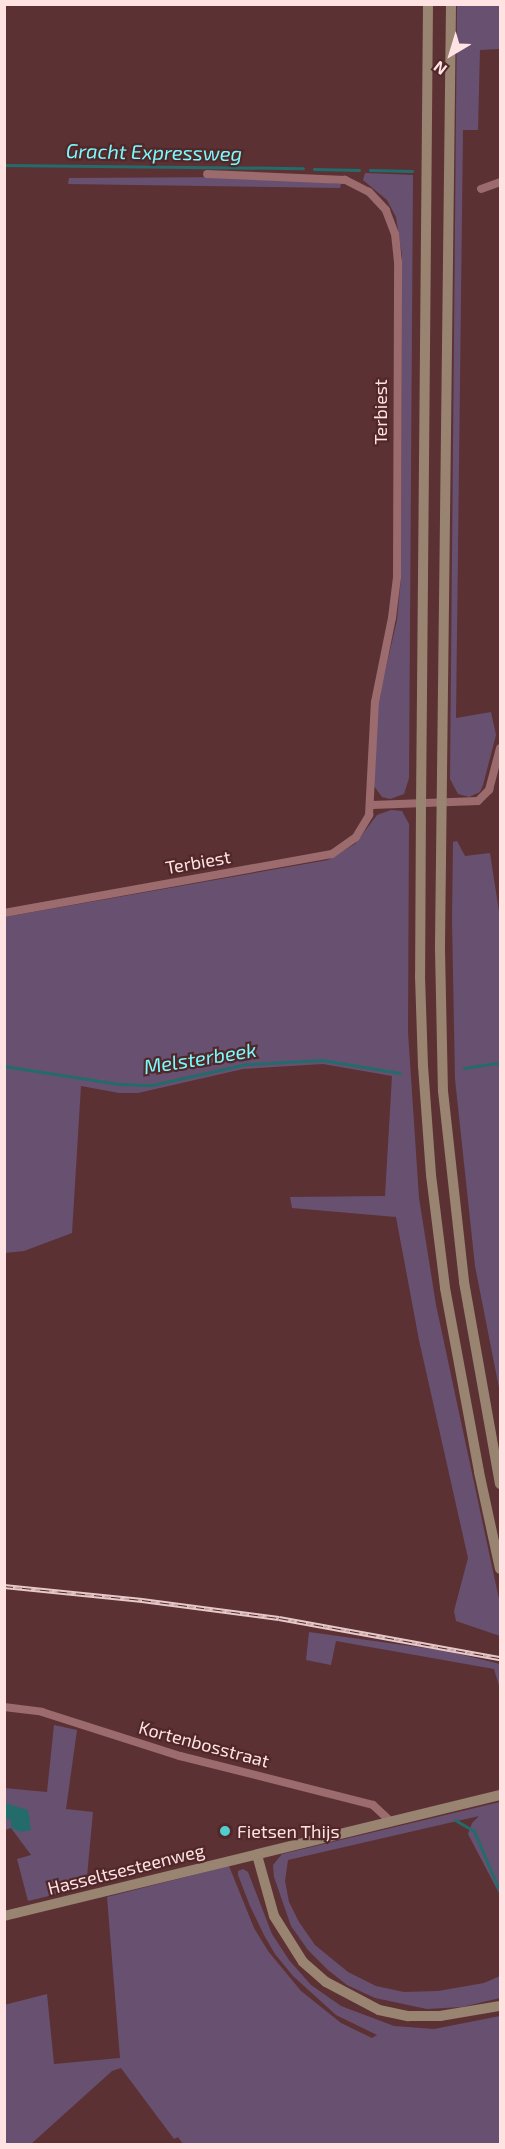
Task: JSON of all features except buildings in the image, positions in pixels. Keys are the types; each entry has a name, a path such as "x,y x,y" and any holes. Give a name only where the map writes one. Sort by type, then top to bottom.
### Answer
{"main road":[{"path":"428,4 420,976 423,1072 431,1175 445,1288 479,1472 501,1569"},
{"path":"451,4 440,950 443,1091 464,1282 498,1450 501,1484"},
{"name":"Hasseltsesteenweg","path":"4,1916 501,1795"},
{"path":"257,1855 274,1916 303,1962 326,1982 379,2010 408,2016 469,2013 501,2006"}],"street":[{"name":"Terbiest","path":"4,913 332,854 356,837 367,820 372,805 375,702 392,618 397,577 398,262 395,234 386,210 358,184 345,180 207,174"},
{"path":"481,189 501,182"},
{"path":"372,805 464,803 482,798 489,790 501,748"},
{"name":"Kortenbosstraat","path":"4,1707 42,1712 180,1756 373,1805 391,1822"}],"shaded area":[{"path":"457,5 500,5 499,49 480,50 478,130 463,130 456,718 491,712 496,735 480,792 469,797 458,794 450,779"},
{"path":"365,173 413,175 409,778 404,794 390,799 382,797 374,786 377,707 397,620 401,578 402,255 396,217 387,200 363,180"},
{"path":"238,177 341,184 340,188 68,184 69,178"},
{"path":"391,810 402,811 409,824 408,1032 419,1198 436,1305 500,1604 500,1636 456,1621 454,1611 468,1558 419,1340 396,1217 292,1208 290,1197 385,1196 392,1076 323,1064 243,1069 138,1093 119,1093 81,1086 72,1233 24,1251 5,1253 5,917 328,860 355,844 377,815"},
{"path":"457,841 465,856 490,853 500,918 500,1393 475,1266 455,1079 452,920 453,842"},
{"path":"309,1632 447,1651 500,1664 500,1689 494,1669 336,1641 331,1665 306,1660"},
{"path":"54,1725 77,1730 66,1809 93,1812 86,1887 28,1901 17,1859 31,1855 11,1828 5,1830 4,1788 47,1792"},
{"path":"500,1802 500,1895 468,1834 472,1823 479,1816 288,1860 285,1881 289,1902 299,1922 315,1945 348,1972 376,1986 404,1992 438,1991 484,1983 500,1976 500,1998 462,2007 427,2009 375,1998 347,1985 328,1970 308,1950 291,1926 274,1877 273,1865 282,1854"},
{"path":"229,1866 254,1928 268,1951 301,1991 341,2023 372,2038 377,2035 336,2015 293,1976 275,1954 264,1935 250,1906 238,1871 243,1869 248,1872 272,1934 289,1960 311,1985 341,2006 394,2026 434,2029 500,2016 500,2144 183,2144 178,2137 174,2139 121,2068 112,2071 31,2144 5,2144 4,2005 47,1994 54,2064 120,2058 107,1897"}],"water":[{"path":"5,1803 28,1810 31,1830 21,1832 11,1828 11,1820 5,1818"}],"waterway":[{"name":"Gracht Expressweg","path":"4,165 303,168"},
{"name":"Gracht Expressweg","path":"314,169 359,170"},
{"name":"Gracht Expressweg","path":"370,170 412,171"},
{"name":"Melsterbeek","path":"4,1066 119,1084 152,1085 247,1064 322,1060 400,1073"},
{"name":"Melsterbeek","path":"464,1068 500,1062"},
{"path":"455,1820 474,1831 500,1892"}],"railway":[{"path":"4,1586 142,1600 279,1618 500,1658"}],"place":[{"name":"Fietsen Thijs","path":"225,1831"}]}
